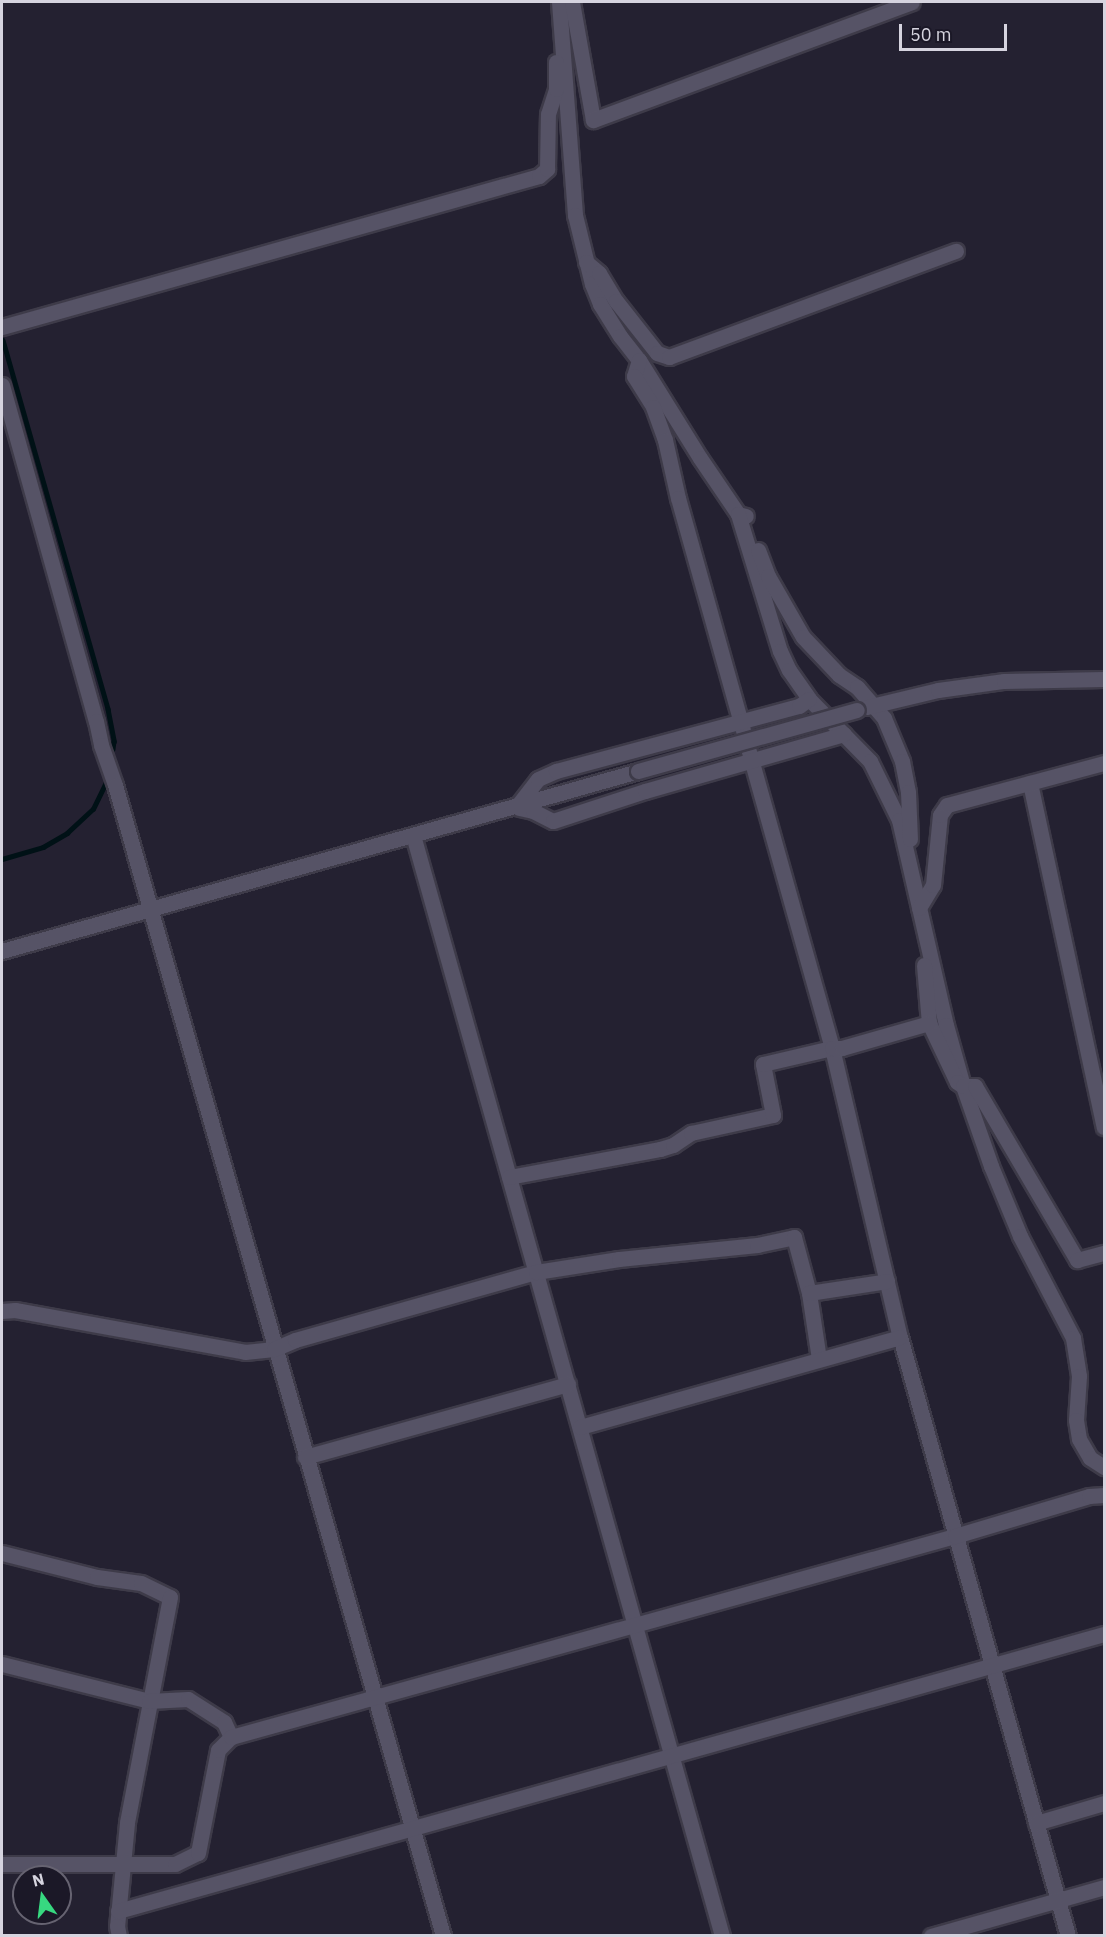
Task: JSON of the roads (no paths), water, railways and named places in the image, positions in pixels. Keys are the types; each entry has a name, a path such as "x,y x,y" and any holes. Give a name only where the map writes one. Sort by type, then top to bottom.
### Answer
{"street":[{"path":"559,2 575,215 586,262 600,304 738,513 780,651 795,681 809,699 870,761 887,791 908,850 926,942 963,1086 990,1166 1020,1236 1073,1338 1079,1376 1076,1420 1079,1439 1090,1458 1104,1467"},
{"path":"572,2 593,120 912,2"},
{"path":"2,327 539,176 548,169 548,114 556,89 556,60 564,46"},
{"path":"586,262 599,273 616,301 657,353 669,357 956,251"},
{"path":"639,360 634,376 652,407 665,440 678,498 832,1048 900,1337 1068,1935"},
{"path":"2,386 149,910 443,1935"},
{"path":"738,513 746,515 747,524 768,576 803,637 839,675 882,703 887,724 902,761 908,792 911,837 908,850"},
{"path":"2,951 882,703 938,690 1005,681 1104,679"},
{"path":"516,807 538,779 556,771 798,706 809,699"},
{"path":"516,807 533,811 553,822 844,734"},
{"path":"919,908 933,885 940,815 947,805 1104,763"},
{"path":"1030,783 1104,1127"},
{"path":"413,835 722,1935"},
{"path":"926,942 923,950 929,1023 957,1082 963,1086 975,1086 1077,1260 1104,1253"},
{"path":"509,1177 660,1149 673,1145 691,1132 773,1115 763,1064 832,1048 842,1048 929,1023"},
{"path":"2,1311 15,1310 245,1352 274,1349 295,1340 536,1272 619,1259 757,1245 794,1237 809,1293 819,1359"},
{"path":"809,1293 887,1281"},
{"path":"580,1427 900,1337"},
{"path":"305,1456 568,1384"},
{"path":"2,1864 175,1864 198,1853 218,1750 231,1737 955,1536 1089,1496 1104,1495"},
{"path":"2,1553 97,1577 141,1583 170,1597 127,1823 118,1911 119,1935"},
{"path":"118,1911 673,1757 1104,1634"},
{"path":"2,1664 149,1701 188,1699 224,1722 231,1737"},
{"path":"1036,1823 1104,1803"},
{"path":"931,1935 1104,1887"}],"waterway":[{"path":"3,340 108,709 114,741 113,749"},
{"path":"2,859 43,847 67,833 93,809 106,782"}]}
